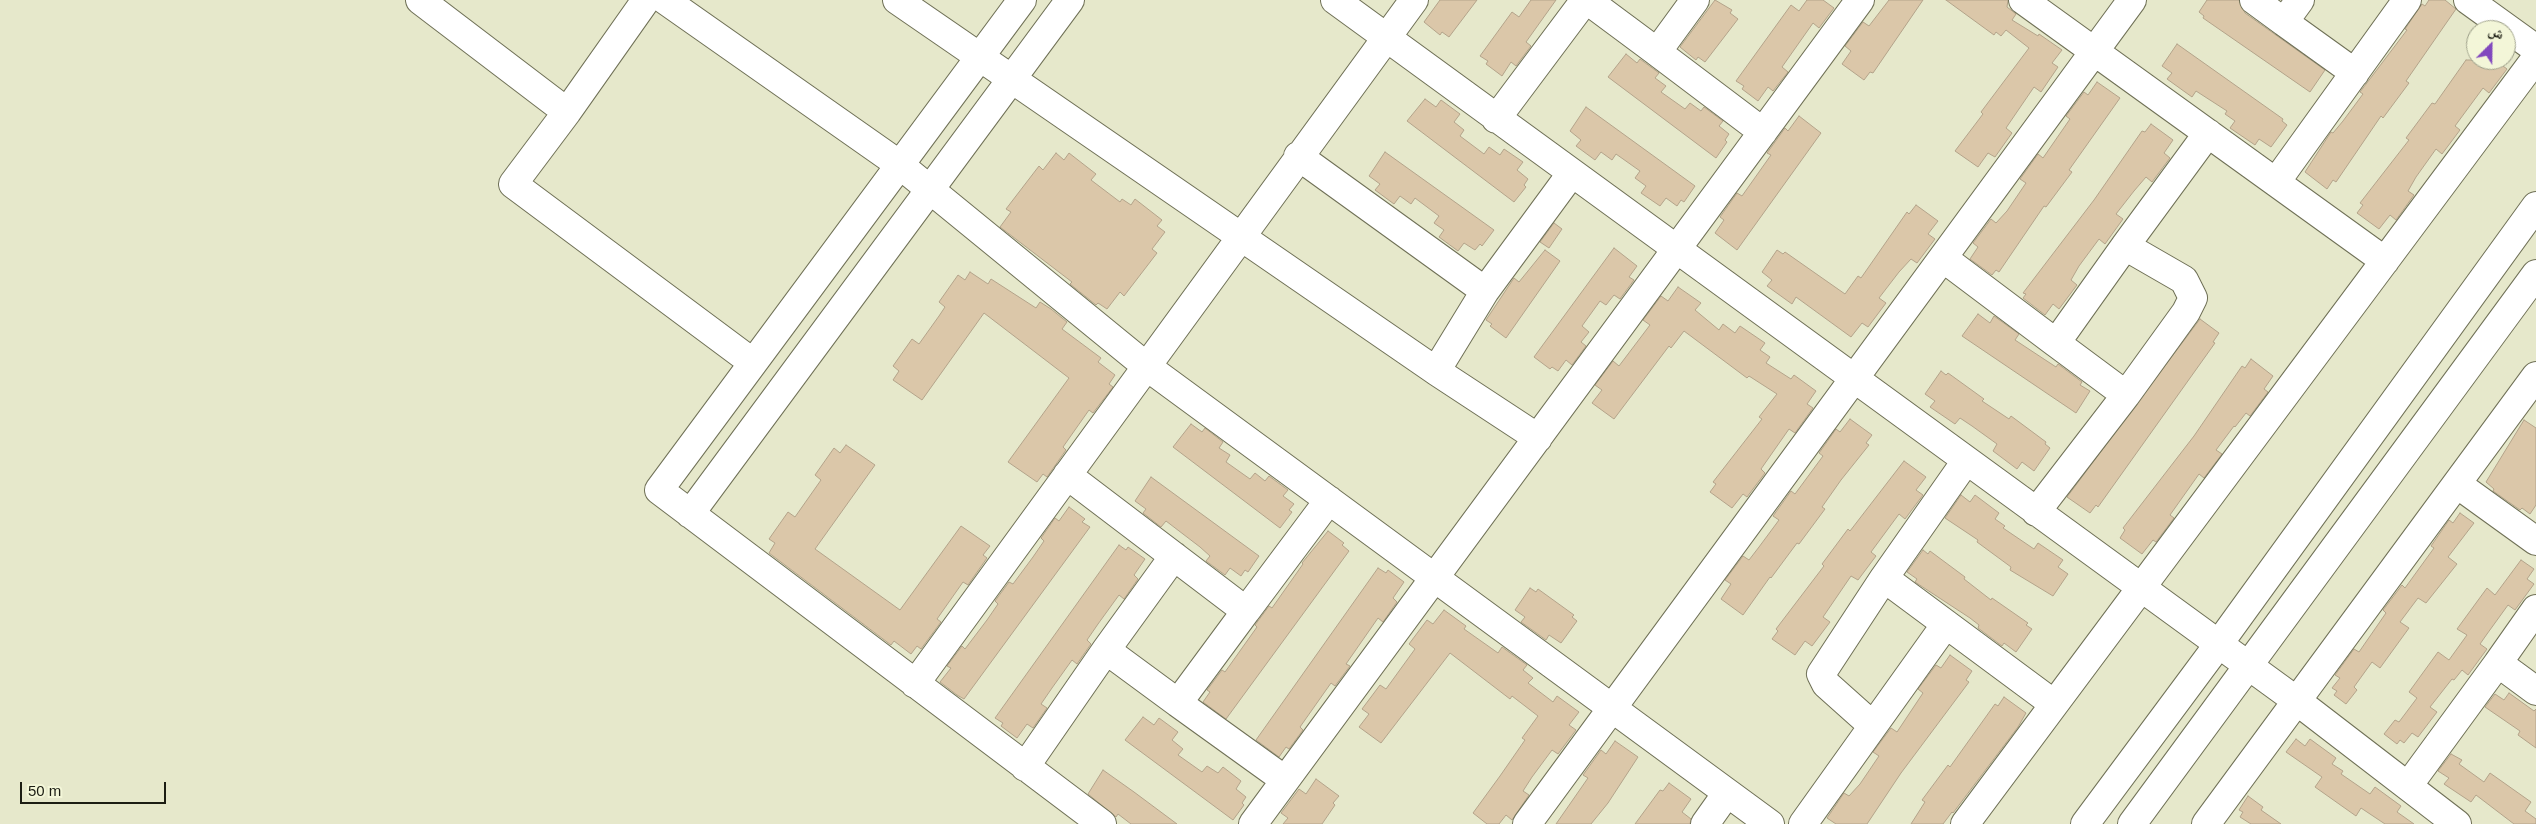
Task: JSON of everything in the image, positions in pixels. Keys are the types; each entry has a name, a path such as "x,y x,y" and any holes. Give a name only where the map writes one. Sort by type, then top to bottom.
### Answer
{"street":[{"path":"420,0 567,112"},
{"path":"646,0 567,112 513,184 752,362"},
{"path":"665,0 900,165 1146,366 1770,824"},
{"path":"897,0 1436,371 1538,438"},
{"path":"1022,0 659,490 1102,824"},
{"path":"690,514 1070,0"},
{"path":"1335,0 2218,645 2297,700 2457,824"},
{"path":"915,684 1298,156 1414,0"},
{"path":"1496,119 1586,0 1763,132"},
{"path":"1657,52 1695,0"},
{"path":"1253,824 1860,0"},
{"path":"2023,0 2385,260"},
{"path":"1527,824 2132,0"},
{"path":"2254,0 2354,73"},
{"path":"2284,22 2300,0"},
{"path":"2276,182 2407,0"},
{"path":"2468,0 2536,49"},
{"path":"1965,824 2536,58"},
{"path":"2056,343 2208,133"},
{"path":"1298,156 1485,291"},
{"path":"1436,371 1485,291 1571,174"},
{"path":"2085,824 2218,645 2536,206"},
{"path":"2036,512 2126,395 2186,312 2193,298 2184,280 2125,246"},
{"path":"1943,258 2126,395"},
{"path":"2132,824 2536,274"},
{"path":"2211,822 2297,700 2536,376"},
{"path":"1873,726 1826,684 1821,674 1884,578 1966,461"},
{"path":"1067,475 1246,611"},
{"path":"2457,484 2536,541"},
{"path":"1178,703 1329,500"},
{"path":"1024,767 1174,556"},
{"path":"1884,578 2054,704"},
{"path":"2408,786 2536,609"},
{"path":"1803,824 1946,624"},
{"path":"1106,650 1285,780"},
{"path":"2498,663 2536,692"},
{"path":"1704,824 1727,793"}],"building":[{"path":"1440,0 1477,0 1449,37 1442,32 1440,35 1424,22"},
{"path":"1531,0 1556,0 1526,42 1531,46 1516,66 1511,62 1502,76 1486,64 1488,61 1480,56 1512,12 1519,17"},
{"path":"1715,0 1732,10 1730,13 1738,19 1705,62 1698,57 1696,60 1680,47"},
{"path":"1807,0 1823,0 1834,8 1819,28 1813,23 1782,67 1788,72 1773,91 1768,87 1758,101 1742,89 1744,86 1736,81 1791,5 1799,11"},
{"path":"1889,0 1923,0 1873,73 1870,72 1864,80 1842,64 1851,51 1845,46 1863,22 1869,26"},
{"path":"1946,0 2008,0 2007,7 2016,14 2012,20 2038,36 2039,34 2062,50 2052,63 2058,67 2041,92 2034,87 2006,128 2012,133 1995,157 1988,153 1978,167 1955,151 1983,114 1981,112 2029,48 2006,30 2001,36 1996,32 1994,35"},
{"path":"2207,0 2239,0 2245,13 2325,70 2310,92 2203,18 2204,16 2199,12"},
{"path":"2429,0 2445,0 2456,9 2406,81 2409,83 2383,118 2381,116 2336,182 2333,180 2327,189 2305,172 2331,132 2333,133 2363,94 2360,92 2407,30 2405,29 2422,4 2425,6"},
{"path":"2177,44 2283,119 2282,121 2287,125 2271,147 2259,139 2255,145 2230,128 2235,121 2225,114 2227,111 2196,91 2192,97 2167,79 2172,73 2162,66"},
{"path":"1626,54 1637,63 1640,59 1659,73 1655,78 1666,86 1661,92 1685,109 1690,103 1701,111 1704,107 1723,121 1719,126 1729,134 1725,140 1727,142 1716,158 1608,77"},
{"path":"2466,60 2466,70 2506,70 2489,93 2483,88 2455,126 2460,130 2442,154 2436,149 2408,191 2414,195 2396,220 2390,215 2379,229 2357,213 2363,205 2360,203 2409,140 2406,138 2432,103 2435,104"},
{"path":"2097,82 2120,98 2069,170 2072,172 2046,207 2044,206 1999,272 1996,270 1992,275 1970,259 1978,247 1973,243 1991,219 1996,223 2007,211 2026,183 2020,179 2038,154 2043,158 2070,119 2066,116 2084,92 2088,95"},
{"path":"1425,99 1436,107 1441,100 1460,114 1454,122 1464,130 1460,136 1484,154 1489,147 1500,155 1504,149 1523,162 1517,170 1528,179 1524,185 1526,187 1514,202 1407,121"},
{"path":"1586,107 1695,186 1684,202 1681,200 1677,206 1666,198 1660,206 1641,193 1646,186 1635,178 1640,171 1616,154 1612,160 1601,152 1595,160 1576,146 1581,140 1570,131"},
{"path":"1799,116 1821,133 1737,250 1715,233 1724,220 1720,217 1737,193 1742,196 1771,155 1767,153 1785,128 1788,131"},
{"path":"2151,124 2173,140 2164,153 2170,158 2152,182 2146,177 2134,191 2116,214 2123,219 2105,244 2099,239 2079,266 2071,280 2077,285 2059,309 2053,304 2045,315 2023,298 2026,294 2023,293 2094,200 2142,131 2145,132"},
{"path":"1385,152 1494,230 1482,246 1480,244 1475,250 1464,243 1458,251 1439,237 1444,230 1434,223 1439,216 1415,198 1411,204 1400,196 1394,204 1375,190 1380,184 1369,176"},
{"path":"1056,153 1064,160 1069,153 1096,174 1091,180 1120,202 1122,199 1131,205 1135,199 1162,220 1157,226 1165,232 1152,249 1157,253 1124,296 1120,292 1107,309 1098,303 1096,305 1070,284 1072,282 1000,227 1011,212 1006,209 1039,166 1043,170"},
{"path":"1916,205 1938,221 1928,234 1935,239 1917,263 1911,259 1879,298 1886,303 1868,327 1862,323 1851,337 1796,297 1792,304 1767,286 1772,280 1762,272 1777,250 1783,254 1785,252 1845,294 1858,276 1861,278 1907,212 1909,214"},
{"path":"1554,223 1562,229 1549,248 1540,242"},
{"path":"1614,248 1637,266 1629,277 1634,280 1620,299 1614,295 1606,305 1600,301 1582,326 1589,332 1581,342 1586,346 1572,365 1566,360 1558,371 1552,367 1550,369 1534,357"},
{"path":"1545,250 1560,261 1506,338 1490,326 1492,324 1486,320 1514,278 1519,282"},
{"path":"970,272 988,284 991,279 1036,308 1040,302 1051,309 1067,322 1062,329 1101,358 1098,362 1115,375 1109,384 1113,387 1093,413 1089,410 1063,447 1066,450 1047,477 1043,474 1037,482 1008,462 1069,378 984,313 922,400 893,380 899,371 893,366 912,339 919,344 945,307 939,302 958,275 965,280"},
{"path":"1678,287 1701,303 1695,310 1719,330 1723,324 1735,333 1740,326 1765,343 1760,350 1770,357 1766,363 1791,379 1794,375 1816,391 1807,404 1813,408 1795,433 1789,429 1761,469 1765,473 1747,497 1743,494 1732,508 1710,492 1716,484 1713,482 1762,419 1759,417 1777,394 1749,376 1747,378 1684,331 1671,348 1669,346 1614,419 1592,403 1602,390 1595,385 1613,361 1619,366 1650,325 1643,320 1661,296 1668,301"},
{"path":"1978,314 1990,323 1994,316 2019,334 2015,340 2056,367 2058,364 2082,382 2080,385 2090,391 2076,413 1962,336"},
{"path":"2200,319 2219,333 2213,342 2215,343 2098,507 2096,505 2090,513 2067,497"},
{"path":"2251,359 2273,376 2264,389 2268,392 2250,416 2246,413 2234,426 2216,450 2222,454 2204,478 2199,474 2170,515 2174,518 2156,542 2153,540 2142,554 2120,538 2125,530 2123,528 2194,436 2242,366 2245,368"},
{"path":"1941,371 1946,375 1948,373 1984,399 1982,401 2009,419 2011,416 2046,442 2045,444 2050,448 2034,471 2022,462 2017,469 1993,451 1997,444 1972,426 1960,418 1955,424 1930,407 1935,401 1925,394"},
{"path":"1850,419 1872,435 1866,443 1869,445 1822,507 1825,509 1799,544 1797,543 1770,577 1743,615 1721,599 1731,584 1725,580 1743,556 1749,560 1779,520 1773,516 1791,491 1795,494 1823,456 1819,453 1836,429 1840,432"},
{"path":"2524,420 2536,428 2536,505 2530,514 2522,508 2520,510 2493,491 2494,489 2486,482"},
{"path":"1191,424 1202,432 1205,428 1223,442 1219,448 1230,455 1226,462 1250,479 1255,473 1265,481 1269,476 1288,490 1283,496 1294,504 1289,510 1292,512 1280,528 1173,447"},
{"path":"846,445 875,465 815,549 900,610 961,526 990,546 983,555 987,558 968,585 963,582 937,619 941,622 921,649 917,646 911,654 894,641 891,645 769,553 775,543 769,539 788,512 795,517 821,480 815,475 834,448 840,453"},
{"path":"1904,461 1926,477 1916,490 1923,495 1905,519 1899,514 1871,552 1876,556 1858,580 1851,576 1823,617 1830,622 1812,646 1805,641 1795,655 1772,639 1778,631 1776,629 1824,566 1822,564 1848,529 1850,531"},
{"path":"1151,477 1259,556 1248,572 1245,570 1241,576 1230,568 1225,575 1206,561 1210,556 1166,521 1161,527 1143,513 1146,509 1135,501"},
{"path":"1961,495 1970,502 1975,495 1999,513 1995,519 2005,526 2003,528 2034,549 2038,543 2063,560 2058,567 2068,574 2053,596 2010,570 2011,567 1977,542 1978,540 1945,518"},
{"path":"1069,507 1085,519 1082,522 1090,527 964,699 940,682 951,668 947,666 962,646 965,649 998,604 995,601 1009,582 1013,584 1033,557 1044,541 1041,538 1055,518 1059,521"},
{"path":"2460,513 2474,523 2448,557 2457,564 2426,603 2418,598 2400,622 2409,628 2380,668 2372,662 2354,687 2357,690 2346,704 2334,695 2337,691 2332,688 2340,678 2335,675 2354,649 2359,652 2386,613 2383,610 2402,585 2405,588 2434,548 2431,546 2449,520 2453,523"},
{"path":"1328,531 1344,543 1342,545 1349,551 1226,719 1203,702 1210,692 1207,690 1222,670 1225,672 1257,627 1255,625 1269,606 1272,608 1302,563"},
{"path":"1119,545 1126,550 1128,547 1145,559 1134,575 1138,579 1124,599 1119,595 1087,640 1091,644 1077,664 1072,660 1052,688 1041,704 1047,708 1033,728 1027,724 1017,738 1001,726 1003,723 995,718"},
{"path":"1923,550 1928,554 1930,551 1965,577 1964,579 1991,600 1992,598 2028,623 2026,625 2032,629 2016,652 2004,643 2002,646 1978,628 1979,625 1970,618 1915,582 1917,579 1907,572"},
{"path":"2521,560 2534,569 2527,579 2534,584 2515,610 2508,605 2480,644 2487,649 2468,675 2462,670 2454,680 2452,679 2430,707 2437,712 2418,737 2412,733 2404,743 2400,740 2397,744 2384,734 2395,720 2399,722 2417,698 2409,692 2438,652 2449,660 2467,635 2457,629 2487,588 2495,595"},
{"path":"1378,568 1386,573 1388,570 1404,582 1393,598 1397,602 1383,622 1378,618 1346,664 1350,666 1335,686 1331,683 1300,727 1303,730 1289,749 1286,747 1279,757 1256,740"},
{"path":"1530,588 1536,592 1538,589 1574,615 1572,617 1577,621 1561,643 1549,635 1546,640 1521,622 1525,617 1515,610"},
{"path":"1444,610 1466,626 1464,629 1498,653 1502,647 1527,665 1523,670 1533,678 1528,683 1553,702 1557,696 1579,712 1569,725 1576,730 1558,754 1552,750 1532,777 1523,791 1529,795 1512,820 1506,815 1499,824 1487,824 1473,813 1525,740 1522,738 1538,716 1512,696 1510,699 1450,653 1381,743 1359,727 1369,714 1362,709 1380,685 1386,689 1415,649 1409,644 1427,620 1433,624"},
{"path":"1950,655 1972,671 1966,680 1969,682 1901,773 1867,824 1836,824 1827,818 1844,793 1849,796 1860,784 1879,756 1873,752 1891,728 1897,732 1923,693 1918,689 1936,665 1941,668"},
{"path":"2509,693 2534,711 2536,709 2536,748 2518,735 2520,731 2485,707 2495,694 2504,700"},
{"path":"2004,697 2026,713 2018,727 1943,824 1911,824 1925,802 1922,800 1948,765 1950,767 1995,704 1998,706"},
{"path":"1143,717 1154,725 1159,718 1178,732 1172,740 1183,749 1178,755 1202,772 1207,766 1218,773 1223,767 1241,781 1236,789 1246,797 1242,803 1244,805 1233,820 1125,740"},
{"path":"2296,739 2305,746 2310,739 2336,758 2332,764 2343,771 2341,774 2370,794 2375,787 2401,806 2397,812 2414,824 2385,824 2361,808 2356,816 2315,787 2322,777 2286,752"},
{"path":"1615,741 1638,757 1608,803 1591,824 1556,824 1588,778 1583,775 1601,750 1606,754"},
{"path":"2451,754 2462,760 2459,764 2484,782 2490,773 2531,802 2525,811 2536,819 2536,824 2514,824 2476,795 2471,802 2444,784 2449,778 2438,771"},
{"path":"1103,770 1177,824 1131,824 1118,814 1116,817 1088,794"},
{"path":"1316,779 1339,796 1322,824 1283,824 1288,818 1281,813 1299,789 1306,794"},
{"path":"1669,783 1691,799 1682,812 1691,819 1690,824 1635,824 1660,790 1663,791"},
{"path":"2248,796 2263,807 2261,810 2281,824 2251,824 2240,817 2243,812 2239,810"}]}
